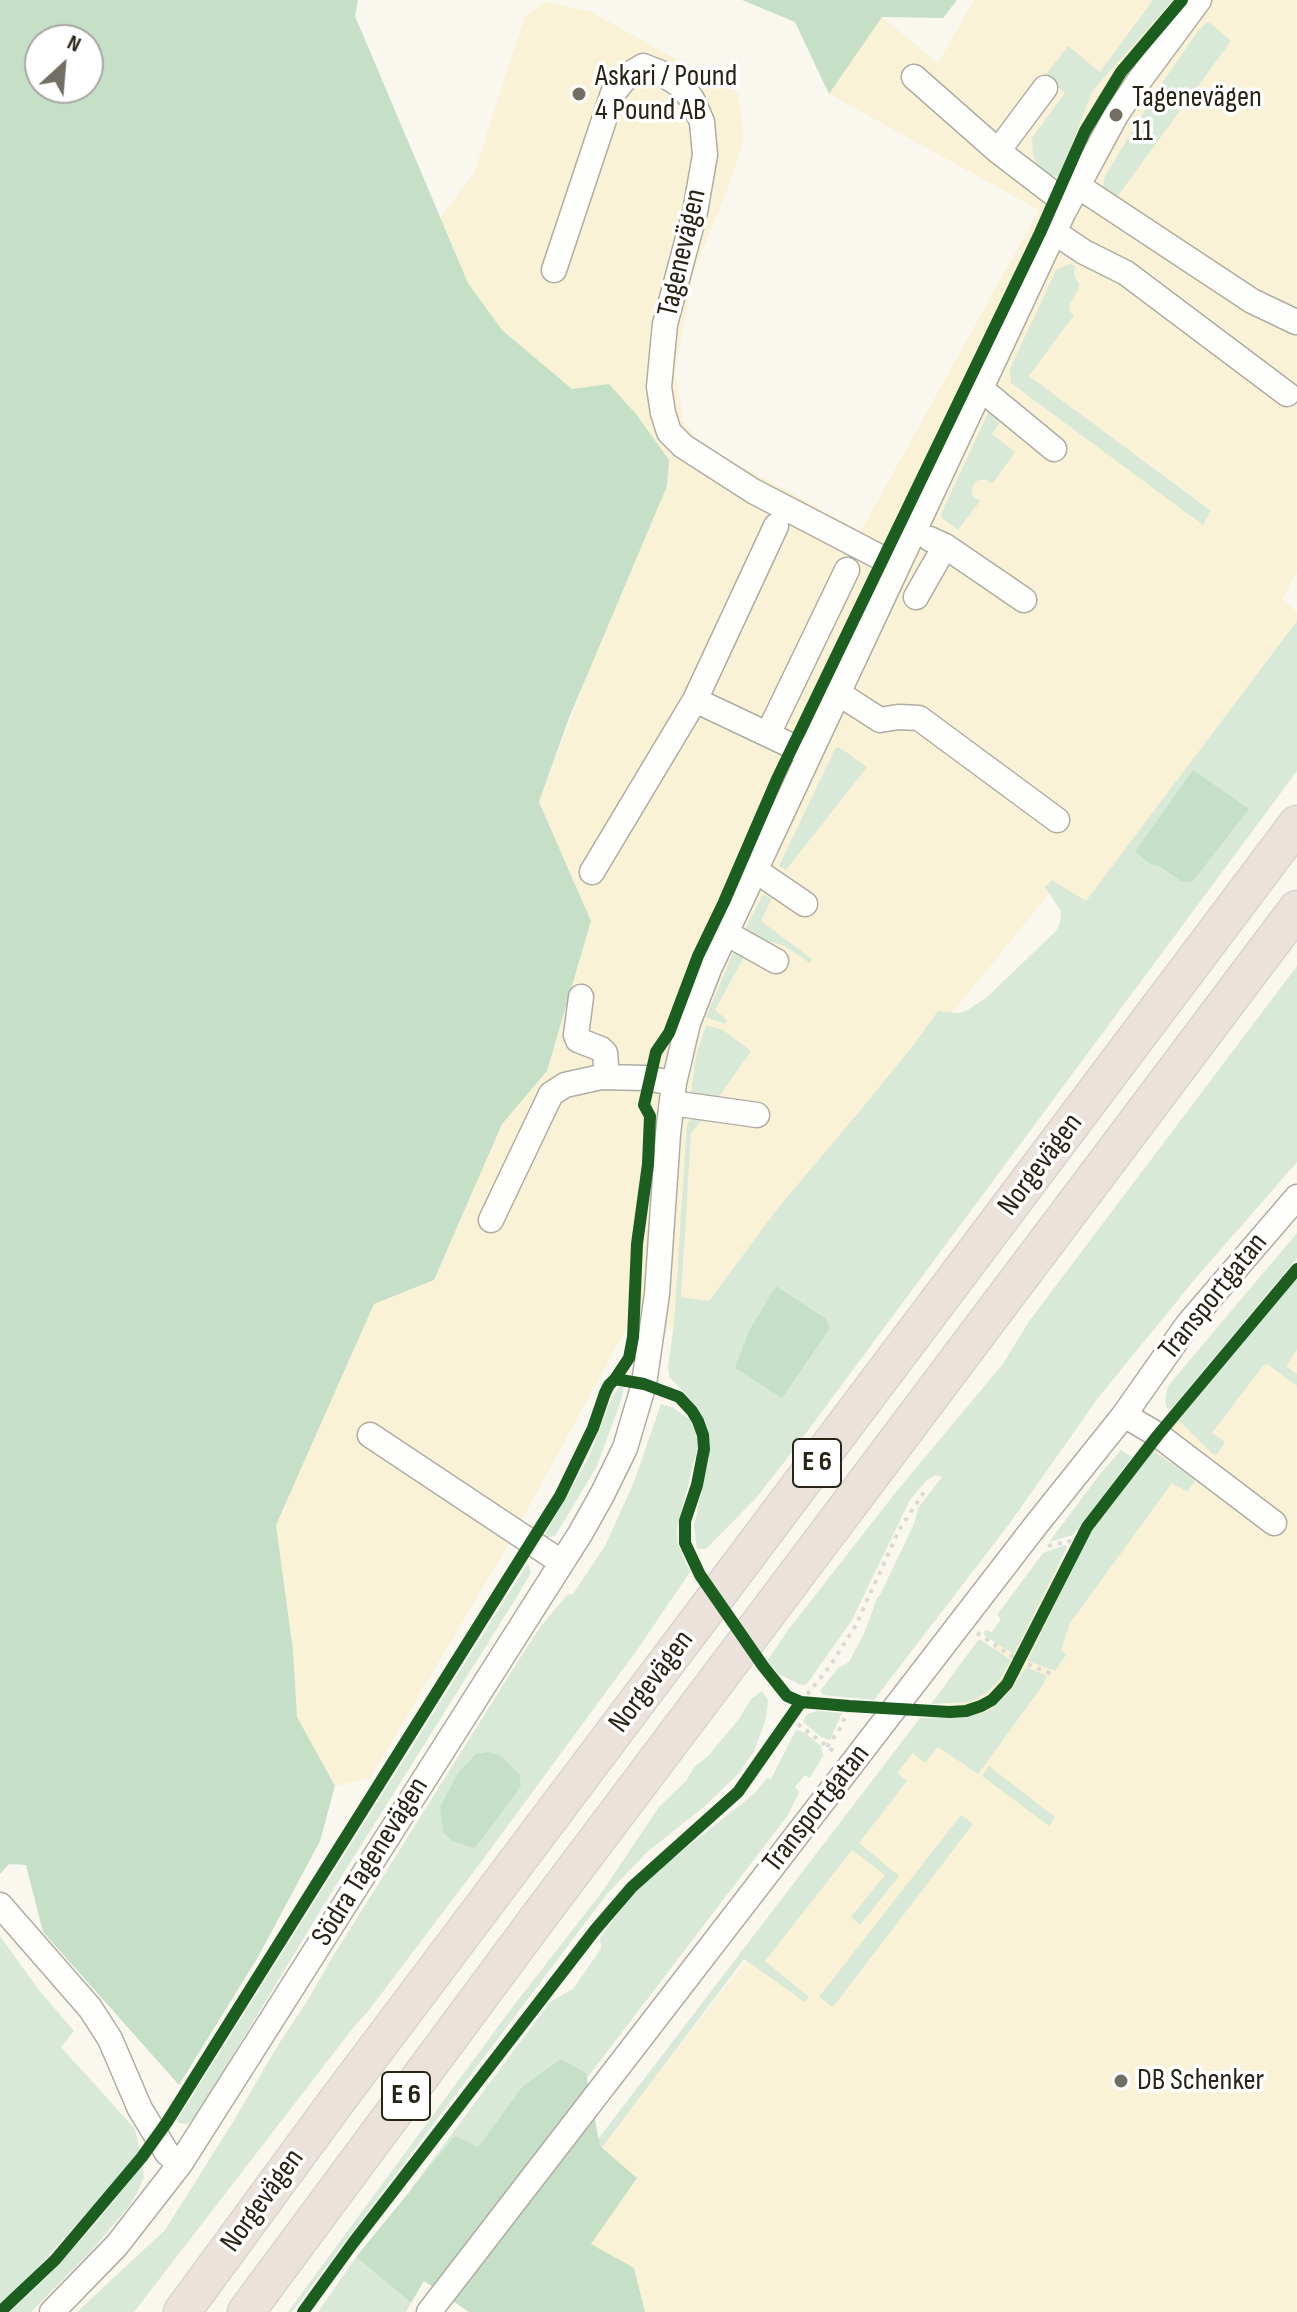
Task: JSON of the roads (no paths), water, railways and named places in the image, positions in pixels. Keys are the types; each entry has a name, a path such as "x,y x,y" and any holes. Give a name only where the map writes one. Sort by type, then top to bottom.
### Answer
{"highway":[{"name":"Norgevägen","path":"182,2312 336,2102 1297,824"},
{"name":"Norgevägen","path":"248,2312 541,1914 1297,909"}],"street":[{"path":"673,1093 688,1023 726,933 1054,232 1124,104 1199,0"},
{"name":"Tagenevägen","path":"554,270 613,93 628,75 643,66 661,73 680,85 692,99 702,122 705,155 695,212 665,324 659,387 669,432 683,446 753,491 897,566"},
{"path":"914,77 998,151 1252,301 1296,322"},
{"path":"998,151 1045,88"},
{"path":"1054,232 1084,252 1126,273 1287,394"},
{"path":"980,388 1054,449"},
{"path":"592,872 695,700 776,526"},
{"path":"914,530 945,546 1024,600"},
{"path":"916,597 945,546"},
{"path":"768,734 847,570"},
{"path":"838,693 880,720 919,718 1057,820"},
{"path":"695,700 809,754"},
{"path":"755,870 805,904"},
{"path":"726,933 776,961"},
{"path":"581,997 576,1035 578,1040 605,1053 607,1077"},
{"path":"491,1220 551,1094 565,1085 607,1077 645,1078 673,1093 757,1115"},
{"name":"Södra Tagenevägen","path":"52,2312 117,2245 180,2164 602,1495 625,1448 644,1384 657,1294 673,1093"},
{"name":"Transportgatan","path":"429,2312 1124,1415 1188,1324 1297,1197"},
{"path":"1124,1415 1158,1435 1274,1523"},
{"path":"370,1435 561,1562"},
{"path":"0,1905 90,2008 110,2039 124,2077 151,2128 167,2153 180,2164"}],"place":[{"name":"Askari / Pound 4 Pound AB","path":"579,94"},
{"name":"Tagenevägen 11","path":"1116,115"},
{"name":"DB Schenker","path":"1121,2081"}]}
